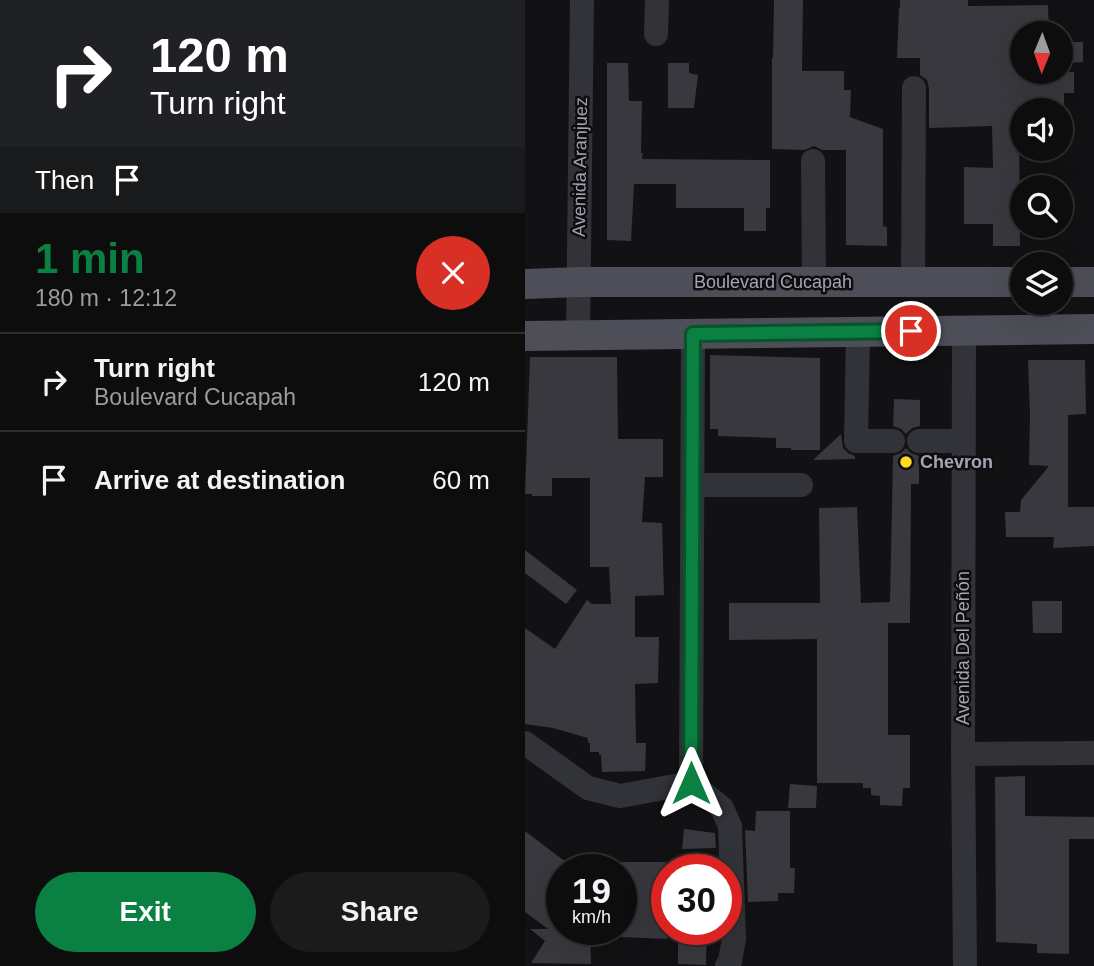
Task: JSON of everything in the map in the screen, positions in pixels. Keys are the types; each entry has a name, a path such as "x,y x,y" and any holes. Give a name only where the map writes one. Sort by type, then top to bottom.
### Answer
{"main road":[{"name":"Boulevard Cucapah","path":"525,284 1010,282"},
{"path":"1073,282 1094,282"},
{"path":"525,336 1094,329"}],"street":[{"name":"Avenida Aranjuez","path":"578,335 582,0"},
{"path":"656,34 657,0"},
{"path":"913,282 914,88"},
{"path":"813,161 814,283"},
{"name":"Avenida Del Peñón","path":"964,330 965,966"},
{"path":"858,332 856,441 893,441"},
{"path":"691,783 693,334"},
{"path":"919,441 964,441"},
{"path":"693,485 801,485"},
{"path":"525,743 588,788 620,796 691,783 722,808 730,826 734,939 727,966"},
{"path":"963,754 1094,753"}],"building":[{"path":"774,0 803,0 802,71 844,71 844,90 851,90 850,117 883,129 883,226 887,227 887,246 846,245 846,150 822,150 814,146 804,150 772,149"},
{"path":"900,0 968,0 968,6 1048,5 1049,21 1010,21 1010,84 1073,84 1074,72 1074,93 1064,93 1064,98 1010,98 1010,161 1019,161 1019,175 1010,175 1010,238 1020,238 1020,246 993,246 993,224 964,224 964,167 993,168 992,126 929,128 929,88 927,80 920,75 920,58 897,58"},
{"path":"1073,42 1083,42 1083,62 1073,62"},
{"path":"607,63 628,63 629,101 642,101 642,159 770,160 770,208 766,208 766,231 744,231 744,208 676,208 676,184 634,184 631,241 607,240"},
{"path":"668,63 689,63 689,73 698,75 694,108 668,108"},
{"path":"710,355 820,358 820,450 776,448 776,438 718,436 718,429 710,429"},
{"path":"530,357 617,357 618,439 663,439 663,477 645,477 642,522 662,523 664,595 635,596 635,637 659,637 658,683 635,684 636,743 646,743 645,771 602,772 601,755 599,752 590,752 588,738 553,728 525,724 525,628 555,649 587,600 592,604 611,604 609,567 590,567 590,478 552,478 552,496 525,494"},
{"path":"1028,360 1085,360 1086,414 1068,415 1068,507 1094,507 1094,546 1053,548 1054,537 1006,537 1005,512 1020,512 1021,500 1049,466 1029,465"},
{"path":"894,399 920,400 920,426 912,428 906,434 893,426"},
{"path":"841,434 843,448 855,456 855,459 813,460"},
{"path":"906,448 919,456 919,484 911,484 910,623 888,623 888,735 910,735 910,788 903,788 902,806 880,805 880,796 871,795 871,788 863,788 863,783 817,783 817,639 729,640 729,603 820,603 819,508 857,507 861,603 890,602 893,456"},
{"path":"525,550 577,590 566,604 525,573"},
{"path":"1032,601 1062,601 1062,633 1033,633"},
{"path":"1025,776 1025,816 1094,817 1094,839 1069,839 1069,954 1037,953 1037,944 996,942 995,777"},
{"path":"790,784 817,786 816,808 788,808"},
{"path":"756,811 790,811 790,868 795,868 794,893 778,893 778,901 748,902 745,830 755,831"},
{"path":"684,829 715,833 716,848 682,849"},
{"path":"525,831 555,854 546,854 546,928 525,912"},
{"path":"637,862 651,862 651,938 637,938"},
{"path":"530,929 546,929 546,945 590,945 591,964 531,963 545,941"},
{"path":"678,945 707,945 706,965 678,964"}],"place":[{"name":"Chevron","path":"906,462"}],"route":[{"path":"691,783 693,334 911,331"}]}
